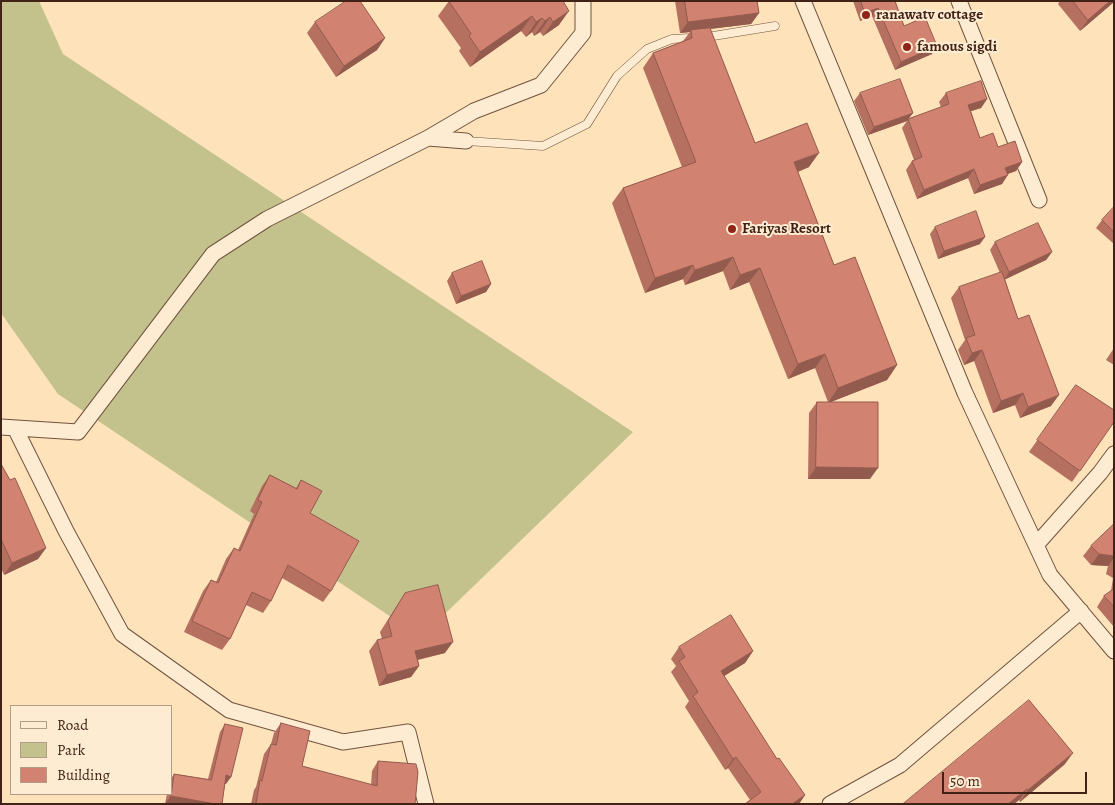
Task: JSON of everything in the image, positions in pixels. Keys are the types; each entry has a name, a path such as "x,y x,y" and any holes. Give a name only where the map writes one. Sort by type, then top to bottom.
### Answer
{"street":[{"path":"8,427 78,432 213,254 267,218 428,138 474,111 541,85 583,33 583,1"},
{"path":"803,1 965,393 1050,575 1114,651"},
{"path":"959,1 1039,200"},
{"path":"428,138 466,141"},
{"path":"8,427 122,634 229,710 343,742 408,732 426,804"},
{"path":"1036,545 1100,474 1114,454"},
{"path":"830,804 900,765 1081,610"}],"lane":[{"path":"466,141 543,146 587,124 617,76 647,49 672,39 707,38 775,26"}],"green space":[{"path":"1,1 39,1 63,54 633,432 421,637 58,394 1,313"}],"building":[{"path":"346,1 360,1 385,38 344,66 315,22"},
{"path":"449,1 563,1 569,11 553,22 550,17 545,21 542,18 536,22 532,16 480,52 469,36 471,34"},
{"path":"685,1 757,1 759,13 688,22"},
{"path":"861,1 895,1 904,26 925,17 937,46 901,62 878,8 865,13"},
{"path":"1073,1 1110,1 1088,20"},
{"path":"710,28 755,143 807,123 819,153 794,162 834,265 855,257 897,365 838,388 825,354 798,364 760,268 740,275 733,257 695,270 693,265 655,278 623,188 696,162 653,53 692,38 691,30"},
{"path":"900,79 913,113 874,127 860,93"},
{"path":"981,81 987,99 968,105 980,138 993,133 998,147 1015,141 1022,162 1005,168 1008,175 980,185 974,169 924,190 912,161 922,157 908,119 949,104 946,93"},
{"path":"1114,209 1114,232 1102,220"},
{"path":"976,211 985,237 944,251 935,227"},
{"path":"1038,223 1052,252 1009,272 995,242"},
{"path":"482,261 491,284 461,296 452,273"},
{"path":"1002,272 1018,319 1029,315 1059,395 1028,407 1023,393 1001,401 982,350 972,353 966,338 975,335 959,287"},
{"path":"1076,385 1114,410 1114,422 1080,471 1037,440"},
{"path":"817,402 878,402 878,468 816,467"},
{"path":"1,464 10,480 15,478 46,548 12,563 1,539"},
{"path":"270,475 297,489 301,480 322,491 310,513 359,541 331,591 288,565 271,601 252,592 230,639 192,621 211,580 218,583 234,548 240,551 262,502 258,500"},
{"path":"1114,524 1114,556 1099,554 1091,546"},
{"path":"438,585 453,642 415,651 419,666 387,675 377,640 392,636 388,621 405,593"},
{"path":"1114,589 1114,607 1104,596"},
{"path":"731,615 753,651 721,671 777,759 779,758 805,795 792,804 745,804 761,792 736,757 733,759 693,696 698,692 679,661 685,657 679,647"},
{"path":"1029,700 1073,753 1008,804 903,804"},
{"path":"281,723 310,731 302,766 377,786 378,761 416,764 418,772 415,804 256,804 260,780 262,781 271,744 276,745"},
{"path":"225,724 243,728 231,777 226,775 222,804 171,796 174,774 211,780"}],"place":[{"name":"ranawatv cottage","path":"866,15"},
{"name":"famous sigdi","path":"907,47"},
{"name":"Fariyas Resort","path":"732,229"}]}
